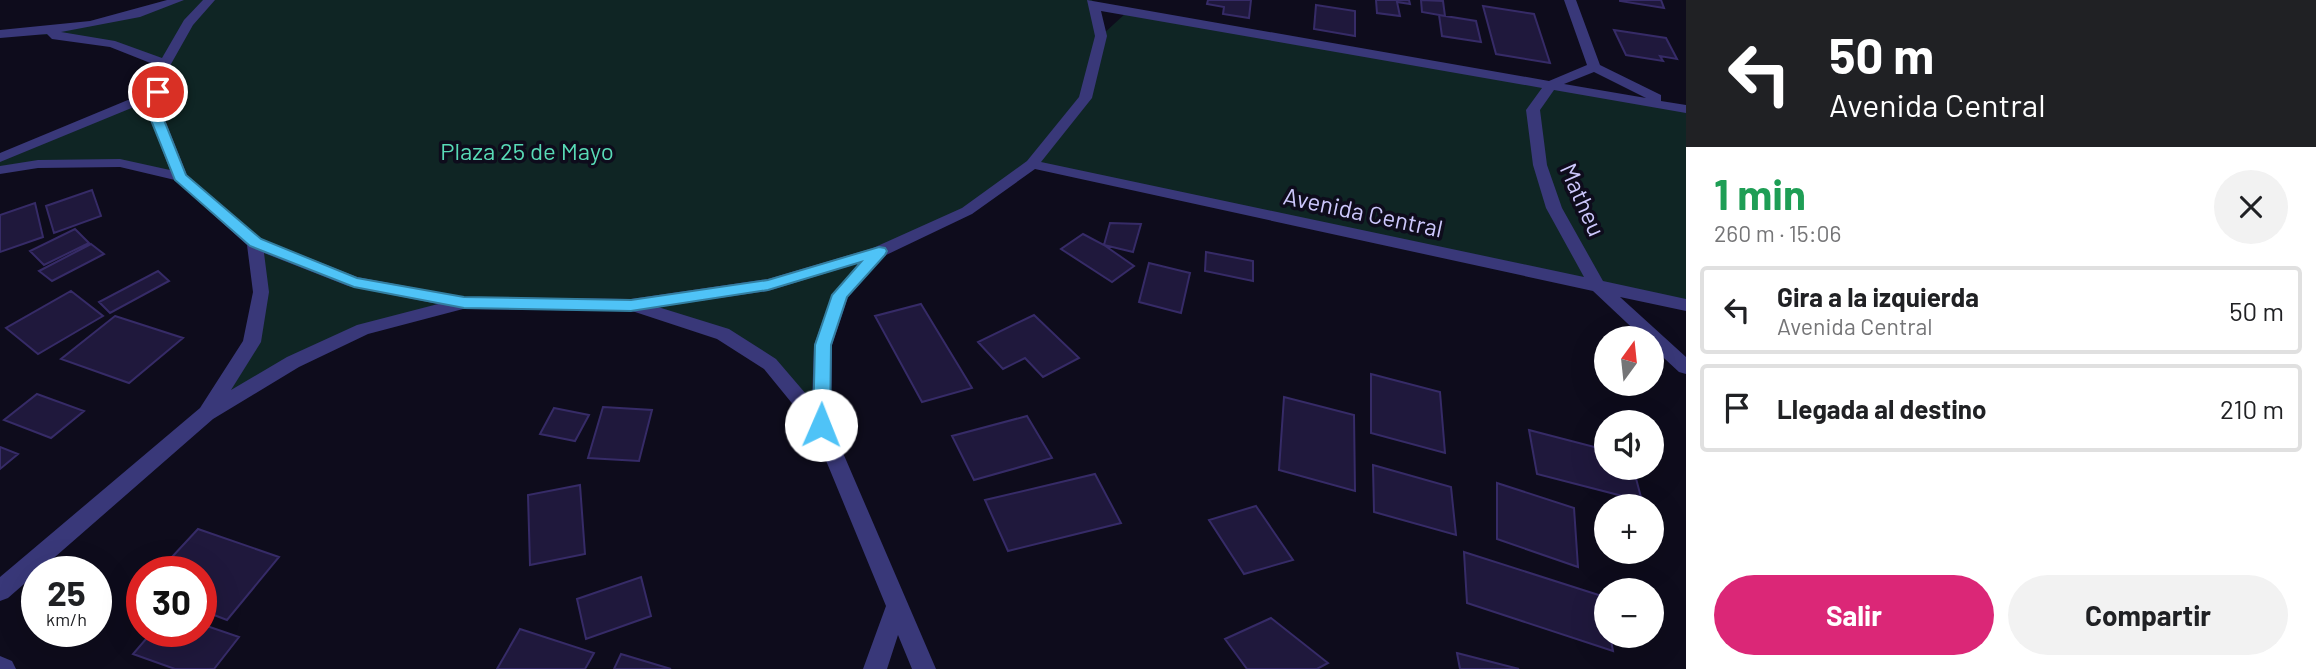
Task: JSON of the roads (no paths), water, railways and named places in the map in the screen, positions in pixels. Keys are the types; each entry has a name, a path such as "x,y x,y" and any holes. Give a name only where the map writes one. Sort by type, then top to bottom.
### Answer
{"street":[{"path":"0,34 24,33 141,12 178,0"},
{"path":"180,177 158,120 158,92 165,64 188,23 209,0"},
{"path":"1570,0 1594,67 1682,110"},
{"path":"0,170 38,164 120,163 180,177 256,243 354,282 464,303 631,305 768,285 879,251 967,211 1032,164 1085,98 1101,36 1095,3 1682,110"},
{"path":"24,33 106,41 139,49 165,64"},
{"path":"1551,85 1594,67"},
{"name":"Matheu","path":"1551,85 1534,110 1540,165 1554,208 1597,285"},
{"path":"0,158 158,92"},
{"name":"Avenida Central","path":"1032,164 1686,304"},
{"path":"206,414 252,342 261,292 256,243"},
{"path":"821,425 823,345 827,332 840,295 879,251"},
{"path":"1597,285 1685,367"},
{"path":"0,591 206,414 293,362 363,329 464,303"},
{"path":"631,305 723,334 770,364 821,425 924,669"},
{"path":"874,669 898,604"}],"park label":[{"name":"Plaza 25 de Mayo","path":"527,152"}]}
